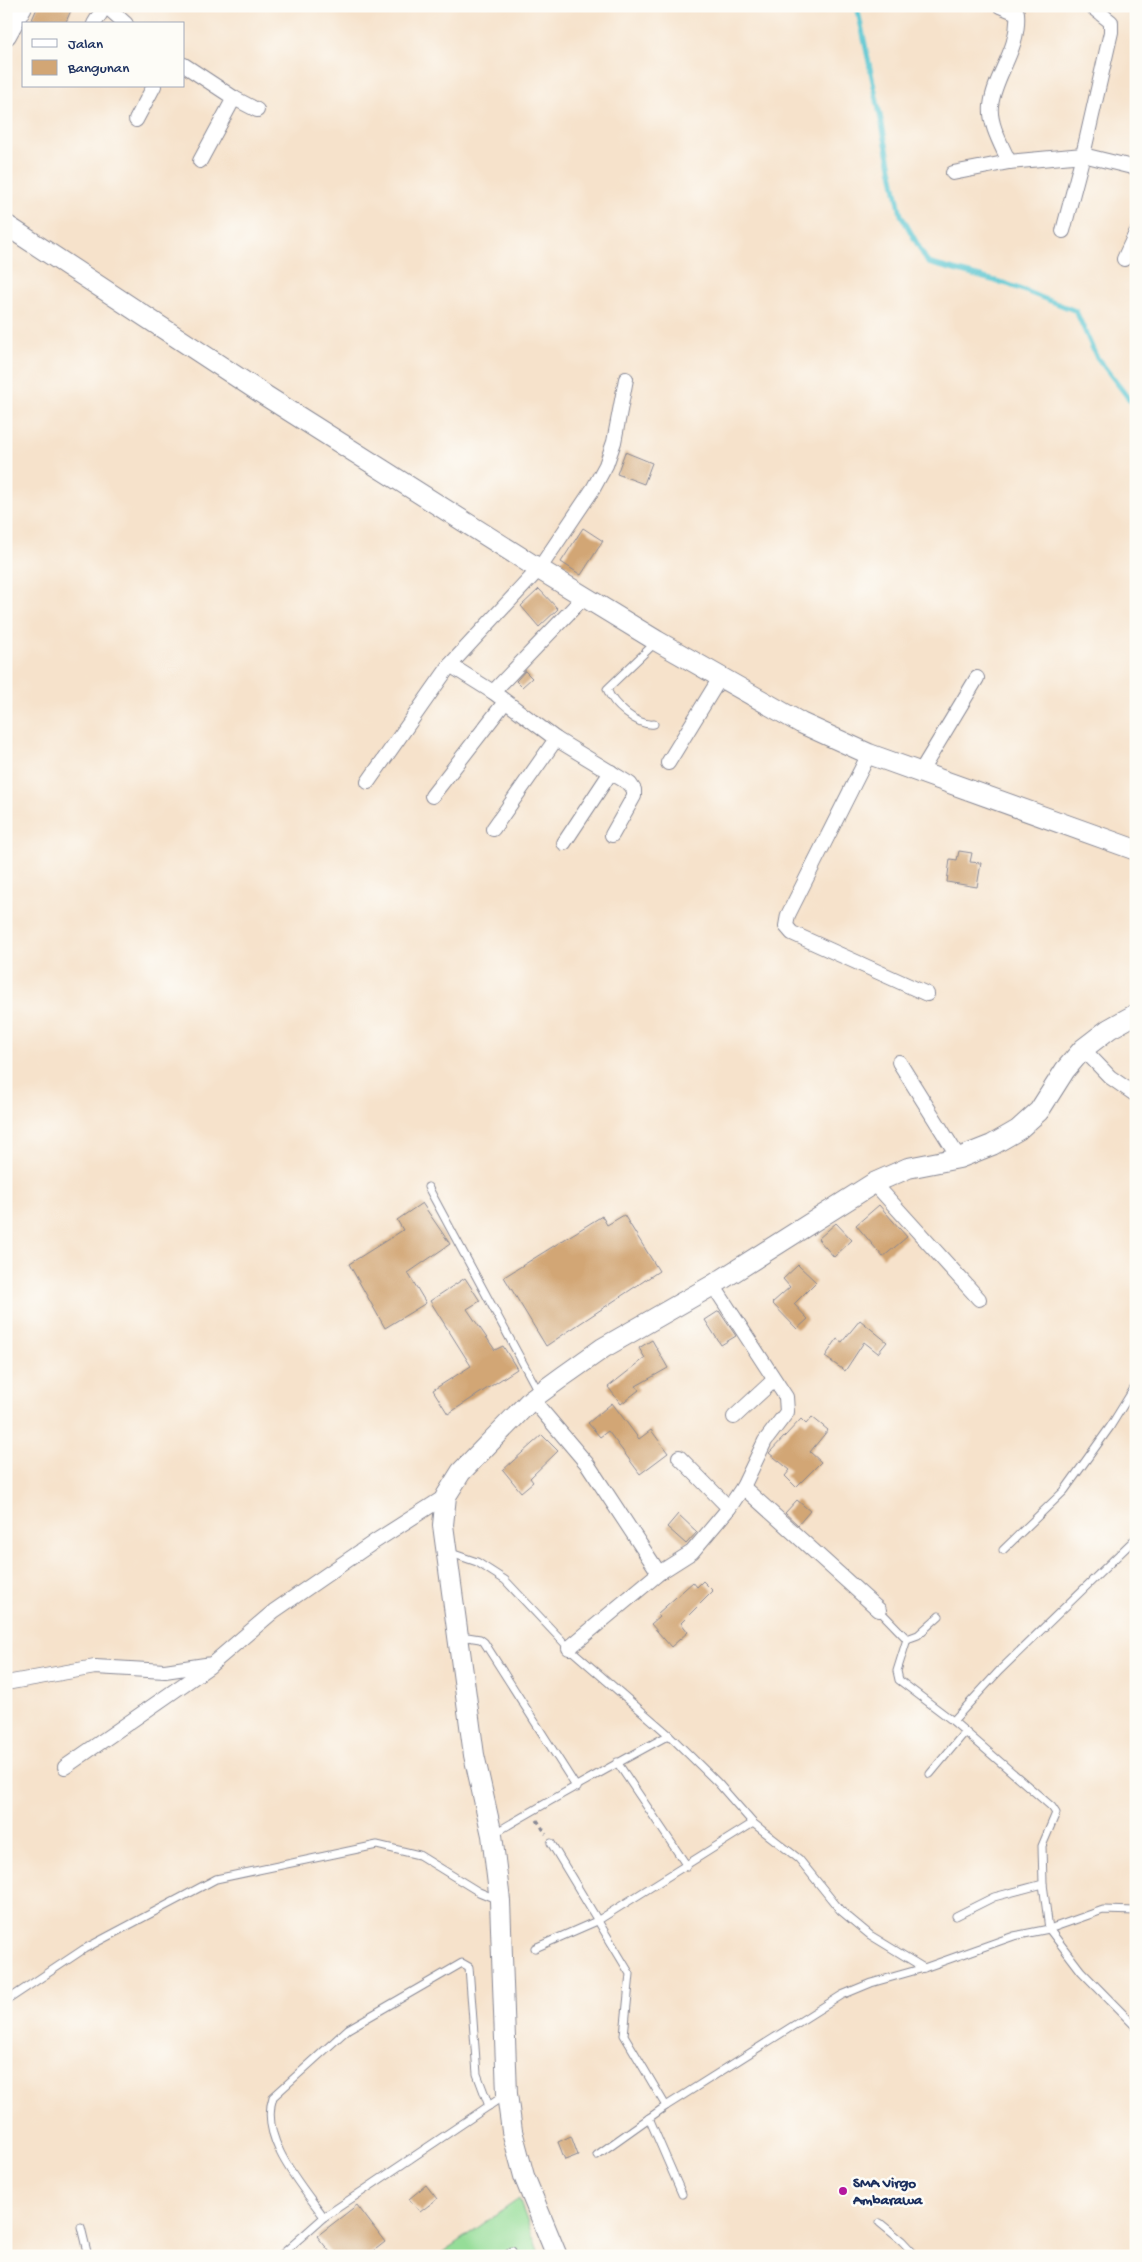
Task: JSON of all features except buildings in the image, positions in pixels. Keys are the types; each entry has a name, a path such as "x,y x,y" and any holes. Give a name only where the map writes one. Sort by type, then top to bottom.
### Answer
{"street":[{"path":"6,35 22,6"},
{"path":"95,22 105,6 124,22"},
{"path":"1000,6 1017,13 1018,19 1017,33 991,107 993,122 1009,162"},
{"path":"1062,231 1084,155 1112,22 1091,6"},
{"path":"185,66 234,98 258,110"},
{"path":"136,120 153,88"},
{"path":"200,161 234,98"},
{"path":"953,173 1009,162 1084,155 1136,168"},
{"path":"6,226 266,396 539,569 657,641 801,723 869,754 921,771 1136,850"},
{"path":"1124,259 1136,233"},
{"path":"368,782 450,665 539,569 592,489 606,465 614,442 626,379"},
{"path":"493,692 584,597"},
{"path":"450,665 493,692 556,739 630,784 634,790 634,796 612,835"},
{"path":"668,764 720,678"},
{"path":"921,771 977,678"},
{"path":"432,796 505,702"},
{"path":"493,829 556,739"},
{"path":"869,754 788,915 786,926 792,933 927,994"},
{"path":"564,843 611,772"},
{"path":"66,1767 212,1664 274,1611 374,1542 446,1496 461,1472 536,1397 603,1348 713,1285 874,1183 908,1168 959,1158 992,1146 1018,1130 1039,1111 1065,1070 1083,1049 1109,1029 1136,1014"},
{"path":"1083,1049 1110,1077 1136,1095"},
{"path":"899,1062 959,1158"},
{"path":"874,1183 978,1299"},
{"path":"570,1648 659,1573 692,1552 729,1508 743,1487 766,1441 788,1412 788,1403 713,1285"},
{"path":"734,1417 774,1380"},
{"path":"536,1397 588,1465 659,1573"},
{"path":"679,1457 729,1508"},
{"path":"743,1487 879,1610"},
{"path":"446,1496 443,1525 474,1755 492,1835 500,1901 507,2094 512,2131 524,2176 557,2256"},
{"path":"6,1683 95,1667 165,1671 212,1664"}],"lane":[{"path":"654,724 647,724 621,709 610,697 607,689 657,641"},
{"path":"428,1187 536,1397"},
{"path":"1003,1550 1064,1491 1110,1427 1136,1385"},
{"path":"953,1721 999,1670 1136,1538"},
{"path":"447,1551 477,1562 505,1580 570,1648 669,1735 718,1783 753,1823 799,1858 840,1910 870,1935 924,1968"},
{"path":"879,1610 907,1640"},
{"path":"939,1616 918,1635 907,1640 897,1671 899,1680 953,1721 1056,1813 1042,1846 1043,1884 1049,1929 1081,1971 1136,2028"},
{"path":"459,1636 480,1639 484,1642 577,1788"},
{"path":"930,1774 965,1732"},
{"path":"492,1835 532,1811 577,1788 618,1762 669,1735"},
{"path":"618,1762 687,1866"},
{"path":"535,1948 597,1922 753,1823"},
{"path":"552,1843 597,1922 630,1974 624,2035 666,2106"},
{"path":"6,2001 84,1949 216,1879 377,1845 419,1855 479,1892 500,1901"},
{"path":"956,1916 994,1897 1043,1884"},
{"path":"597,2155 666,2106 842,1995 871,1983 924,1968 1014,1936 1049,1929 1104,1910 1136,1910"},
{"path":"324,2217 284,2162 271,2126 270,2108 273,2097 348,2029 462,1963 469,1967 477,2074 489,2106"},
{"path":"280,2256 324,2217 507,2094"},
{"path":"650,2118 682,2194"},
{"path":"880,2223 902,2240 916,2256"},
{"path":"81,2226 88,2256"},
{"path":"506,2256 512,2251"}],"path":[{"path":"532,1811 552,1843"}],"green space":[{"path":"519,2199 540,2256 437,2256"}],"waterway":[{"path":"857,6 901,215 928,263 1007,284 1076,311 1096,356 1136,408"}],"place":[{"name":"SMA Virgo Ambarawa","path":"843,2191"}]}
